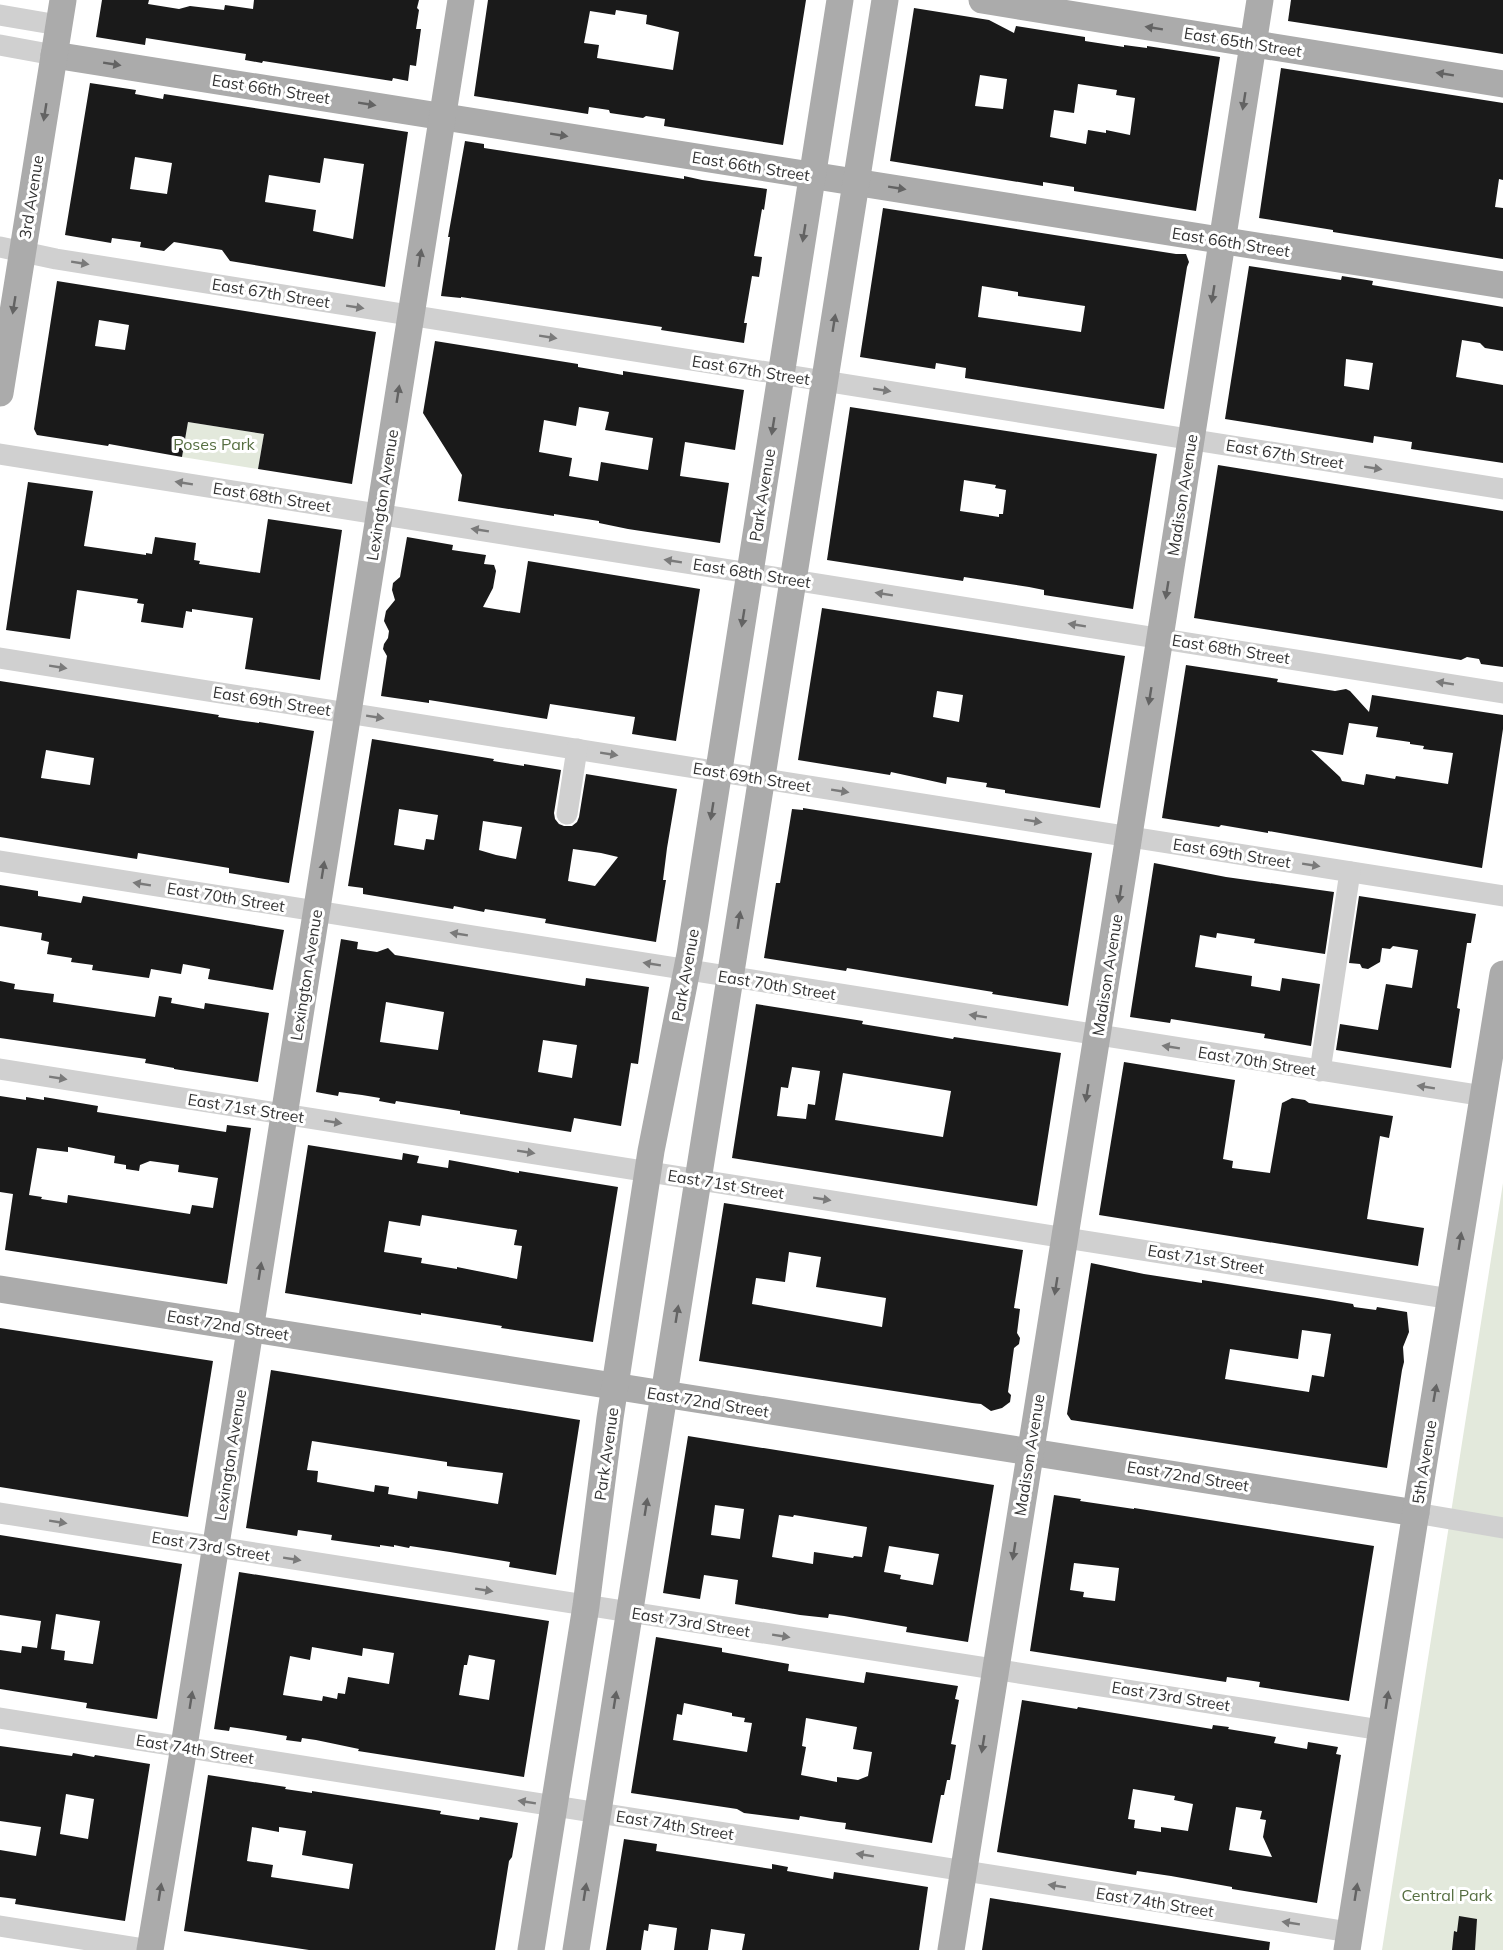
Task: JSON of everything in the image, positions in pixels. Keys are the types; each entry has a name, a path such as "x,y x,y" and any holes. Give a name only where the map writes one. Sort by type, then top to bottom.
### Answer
{"main road":[{"name":"Lexington Avenue","path":"150,1950 461,0"},
{"name":"Park Avenue","path":"531,1950 586,1606 648,1172 687,970 840,0"},
{"path":"576,1950 885,0"},
{"name":"East 65th Street","path":"982,0 1503,84"},
{"name":"Madison Avenue","path":"951,1950 1260,0"},
{"name":"3rd Avenue","path":"0,393 11,250 54,55 60,13"},
{"name":"East 66th Street","path":"54,55 1503,285"},
{"name":"5th Avenue","path":"1348,1941 1503,974"},
{"name":"East 72nd Street","path":"0,1289 1416,1513"}],"street":[{"path":"0,15 60,13"},
{"name":"East 66th Street","path":"0,45 54,55"},
{"name":"East 67th Street","path":"11,250 410,316 1503,489"},
{"name":"East 68th Street","path":"0,454 1503,693"},
{"name":"East 69th Street","path":"0,658 1503,896"},
{"path":"567,814 577,749"},
{"name":"East 70th Street","path":"0,861 1484,1096"},
{"path":"1320,1071 1350,872"},
{"name":"East 71st Street","path":"0,1069 1451,1299"},
{"name":"East 73rd Street","path":"0,1513 1382,1730"},
{"path":"1416,1513 1503,1527"},
{"name":"East 74th Street","path":"0,1718 963,1871 1348,1941"},
{"path":"0,1926 150,1950"}],"green space":[{"name":"Poses Park","path":"188,422 264,434 258,469 182,457"},
{"name":"Central Park","path":"1503,1183 1503,1950 1382,1950 1385,1931"}],"building":[{"path":"102,0 149,0 148,4 179,9 190,6 224,10 225,5 253,9 254,0 419,0 416,29 421,29 416,66 410,65 408,81 393,78 392,81 263,61 262,63 245,60 246,54 146,38 145,45 96,37"},
{"path":"488,0 806,0 783,145 664,126 665,119 610,113 609,110 589,107 588,114 474,96","holes":["616,10 647,15 646,24 679,32 673,70 597,58 599,45 584,43 590,11 615,15"]},
{"path":"1291,0 1503,0 1503,54 1288,21"},
{"path":"914,8 989,20 1014,33 1016,26 1085,37 1085,41 1124,47 1124,45 1147,48 1147,46 1220,57 1196,211 1074,191 1074,187 1043,182 1043,186 890,161","holes":["980,75 1007,79 1003,109 975,106","1078,84 1117,90 1116,95 1135,98 1130,135 1106,130 1106,133 1088,130 1086,144 1050,137 1054,110 1074,113"]},
{"path":"1281,68 1503,103 1503,180 1499,179 1495,207 1503,208 1503,259 1259,218"},
{"path":"90,83 136,90 135,94 163,99 164,94 408,132 385,287 230,261 222,250 174,242 164,251 140,247 141,242 112,238 111,243 65,235","holes":["135,157 172,163 167,194 130,189","324,158 364,164 353,239 313,231 316,210 265,202 269,175 320,183"]},
{"path":"465,141 484,144 484,148 684,179 684,176 767,189 754,256 762,257 760,271 759,277 752,276 744,323 747,323 744,343 661,330 662,327 441,296 450,237 448,237"},
{"path":"883,208 1186,254 1189,262 1164,409 965,378 966,368 936,363 935,369 860,357","holes":["982,286 1018,292 1018,296 1085,306 1081,332 978,317"]},
{"path":"1249,266 1341,280 1342,276 1373,281 1372,285 1503,307 1503,351 1462,340 1456,377 1503,385 1503,463 1411,449 1412,442 1374,436 1373,443 1225,419","holes":["1346,359 1373,363 1369,390 1344,386"]},
{"path":"57,281 376,332 352,484 258,469 264,434 188,422 182,457 109,444 108,446 37,435 34,429","holes":["99,320 129,325 125,350 95,346"]},
{"path":"435,341 578,364 578,367 623,375 623,371 744,390 735,450 685,442 680,476 729,483 720,543 628,529 599,523 599,521 458,501 462,475 423,413","holes":["579,407 609,412 605,430 653,438 648,470 601,462 598,481 569,476 572,458 539,452 544,420 576,426"]},
{"path":"850,407 1157,454 1133,609 1044,595 1044,590 1029,587 964,577 963,581 827,560","holes":["964,480 996,485 995,488 1006,490 1003,514 999,514 999,517 960,511"]},
{"path":"1218,465 1503,511 1503,667 1481,664 1479,659 1467,657 1461,660 1194,618"},
{"path":"28,482 93,491 84,546 146,555 146,553 152,554 155,537 196,543 194,560 200,561 199,564 260,573 268,519 342,530 320,680 245,669 253,618 192,609 192,612 186,611 183,628 141,622 144,604 137,603 138,599 77,590 70,639 6,630"},
{"path":"407,537 453,545 452,550 486,555 484,564 494,565 496,571 493,588 483,607 520,613 528,561 700,589 676,741 632,734 635,717 550,704 547,719 429,700 429,703 381,696 387,656 383,649 389,631 384,621 386,611 395,600 392,590 393,583 400,577"},
{"path":"822,608 1125,656 1100,808 1005,793 1005,790 986,787 987,783 947,777 946,784 891,772 890,775 798,760","holes":["937,691 963,695 959,722 933,717"]},
{"path":"1186,665 1278,679 1277,682 1335,691 1346,689 1369,712 1372,695 1503,715 1503,729 1482,868 1268,831 1268,833 1162,818","holes":["1349,723 1378,727 1376,737 1410,742 1410,744 1424,746 1423,749 1453,753 1448,784 1366,774 1364,785 1342,781 1311,750 1343,755"]},
{"path":"0,681 314,731 289,883 229,873 229,868 138,853 137,859 0,837","holes":["46,750 94,758 90,785 41,778"]},
{"path":"372,739 494,759 493,761 561,770 554,813 555,819 564,826 572,826 577,822 586,774 677,789 667,848 663,880 666,880 656,942 545,923 546,919 485,909 484,912 454,906 453,909 363,894 363,888 348,886","holes":["399,809 438,815 434,840 426,839 424,850 394,845","483,821 522,827 516,859 479,850","573,849 618,857 595,886 568,881"]},
{"path":"803,808 1092,853 1068,1006 847,968 846,971 764,958 776,883 780,883 792,809 803,810"},
{"path":"1154,863 1226,877 1334,892 1325,954 1254,943 1255,939 1217,933 1216,938 1200,935 1195,967 1252,976 1251,986 1280,991 1282,978 1320,984 1311,1046 1264,1038 1265,1034 1171,1019 1170,1023 1130,1017"},
{"path":"0,885 38,891 38,896 81,903 83,896 284,930 273,990 208,979 210,969 183,964 181,974 151,969 149,978 92,970 93,965 71,962 72,958 47,954 49,942 41,940 42,933 0,926"},
{"path":"1359,896 1476,914 1471,943 1467,943 1451,1068 1336,1050 1340,1024 1378,1030 1386,984 1412,988 1418,950 1393,946 1390,949 1382,948 1380,962 1368,969 1362,968 1360,964 1349,963"},
{"path":"341,939 358,942 357,949 377,952 388,948 395,955 585,986 586,978 649,987 638,1064 631,1063 621,1126 574,1118 571,1132 460,1114 460,1111 396,1101 395,1104 379,1101 380,1098 362,1095 339,1092 338,1096 316,1092","holes":["386,1002 444,1012 438,1050 380,1042","543,1040 577,1045 572,1078 538,1072"]},
{"path":"0,981 15,984 14,989 54,994 53,1002 155,1017 159,996 172,998 171,1003 204,1009 205,1003 269,1013 258,1082 174,1069 145,1063 146,1059 0,1038"},
{"path":"756,1004 863,1021 862,1024 953,1039 954,1037 1061,1053 1037,1206 732,1158","holes":["792,1067 820,1071 815,1105 808,1104 806,1119 777,1116 781,1087 788,1088","843,1073 951,1091 943,1137 835,1120"]},
{"path":"1124,1062 1235,1080 1223,1159 1233,1161 1232,1168 1270,1173 1282,1103 1292,1098 1309,1103 1393,1116 1389,1138 1380,1136 1367,1219 1424,1228 1418,1266 1099,1215"},
{"path":"0,1096 26,1100 26,1097 44,1100 44,1097 98,1106 97,1112 226,1132 227,1125 251,1128 227,1284 5,1250 13,1194 0,1192","holes":["68,1147 115,1156 114,1163 126,1165 126,1169 139,1171 140,1165 150,1161 179,1165 178,1172 218,1178 213,1208 192,1205 190,1214 68,1195 67,1203 29,1195 37,1148 68,1152"]},
{"path":"308,1145 402,1160 403,1153 419,1156 417,1163 448,1168 449,1160 618,1187 593,1342 285,1293","holes":["422,1215 517,1230 514,1245 522,1246 517,1279 457,1267 457,1269 421,1263 422,1258 384,1252 389,1221 420,1226"]},
{"path":"724,1203 1023,1250 1014,1308 1020,1309 1017,1333 1020,1338 1019,1344 1014,1348 1008,1392 1011,1395 1010,1402 1002,1408 991,1411 981,1404 699,1361","holes":["789,1252 821,1257 816,1287 886,1298 882,1327 752,1304 756,1278 785,1282"]},
{"path":"1091,1263 1144,1274 1202,1283 1202,1280 1353,1304 1354,1307 1376,1310 1377,1307 1407,1312 1409,1332 1403,1347 1404,1362 1387,1468 1071,1420 1067,1414","holes":["1302,1330 1331,1334 1324,1377 1312,1375 1309,1392 1225,1379 1230,1349 1298,1359"]},
{"path":"0,1328 213,1361 188,1517 0,1487"},
{"path":"271,1370 580,1420 556,1575 509,1567 510,1562 450,1552 410,1546 409,1548 380,1545 380,1547 331,1540 332,1535 298,1530 297,1536 246,1528","holes":["312,1441 447,1462 447,1466 503,1473 498,1504 418,1491 417,1499 388,1494 389,1487 375,1485 374,1492 317,1482 318,1471 307,1470"]},
{"path":"688,1436 994,1485 968,1642 906,1632 907,1627 844,1616 829,1614 828,1618 800,1615 735,1604 738,1580 704,1575 700,1599 663,1593","holes":["715,1505 744,1509 740,1539 711,1535","779,1515 793,1517 794,1515 867,1527 862,1557 854,1556 853,1558 814,1552 813,1564 772,1557","889,1546 939,1554 933,1585 900,1579 901,1575 884,1572"]},
{"path":"1054,1495 1081,1499 1080,1501 1374,1546 1349,1701 1259,1687 1260,1682 1227,1677 1226,1682 1030,1651","holes":["1074,1563 1119,1568 1115,1601 1083,1597 1084,1592 1070,1590"]},
{"path":"0,1535 182,1564 157,1719 86,1708 87,1703 0,1689 0,1650 21,1653 22,1646 37,1648 41,1621 0,1615","holes":["56,1614 100,1621 93,1664 64,1660 65,1651 51,1649"]},
{"path":"239,1572 549,1621 524,1777 358,1751 359,1749 316,1740 302,1738 301,1742 286,1740 287,1736 230,1727 229,1731 214,1729","holes":["312,1647 362,1656 363,1648 394,1653 389,1684 348,1677 345,1694 338,1693 337,1699 323,1696 322,1701 283,1695 290,1656 310,1660","469,1655 495,1660 489,1700 459,1695 464,1665 467,1665"]},
{"path":"656,1637 722,1648 722,1652 789,1664 788,1671 864,1683 866,1672 958,1686 955,1699 959,1700 951,1744 956,1745 950,1780 947,1780 944,1795 941,1795 932,1843 845,1829 846,1823 800,1816 799,1820 744,1813 737,1809 631,1793","holes":["684,1703 732,1713 732,1716 745,1718 744,1722 752,1723 747,1752 673,1740 677,1714 682,1715","806,1718 857,1727 853,1749 872,1752 868,1776 858,1780 837,1777 837,1782 801,1775 806,1747 802,1746"]},
{"path":"1022,1700 1212,1729 1213,1725 1229,1727 1228,1729 1276,1737 1274,1743 1307,1749 1308,1742 1338,1747 1336,1754 1341,1755 1317,1903 1171,1876 1137,1871 1136,1875 997,1852","holes":["1133,1789 1175,1796 1174,1800 1193,1804 1188,1831 1161,1827 1161,1832 1134,1828 1135,1820 1128,1819","1236,1807 1262,1811 1260,1819 1266,1820 1263,1837 1272,1857 1229,1850"]},
{"path":"0,1746 72,1756 73,1753 94,1757 95,1755 150,1764 125,1921 15,1904 16,1899 0,1897 0,1850 36,1856 41,1827 0,1821","holes":["66,1794 94,1799 88,1839 60,1834"]},
{"path":"208,1775 286,1787 285,1789 441,1811 440,1814 518,1823 512,1857 509,1861 495,1950 309,1950 184,1931","holes":["252,1827 279,1832 279,1827 306,1831 302,1855 353,1864 349,1889 271,1877 273,1865 247,1861"]},
{"path":"624,1839 657,1844 656,1851 772,1869 772,1864 788,1867 787,1871 833,1879 834,1872 928,1887 919,1950 742,1950 745,1934 711,1929 708,1950 674,1950 677,1928 649,1924 648,1931 644,1930 641,1950 606,1950"},
{"path":"990,1898 1270,1942 1269,1950 982,1950"},
{"path":"1459,1916 1477,1919 1475,1950 1452,1950 1454,1931 1457,1932"}]}
